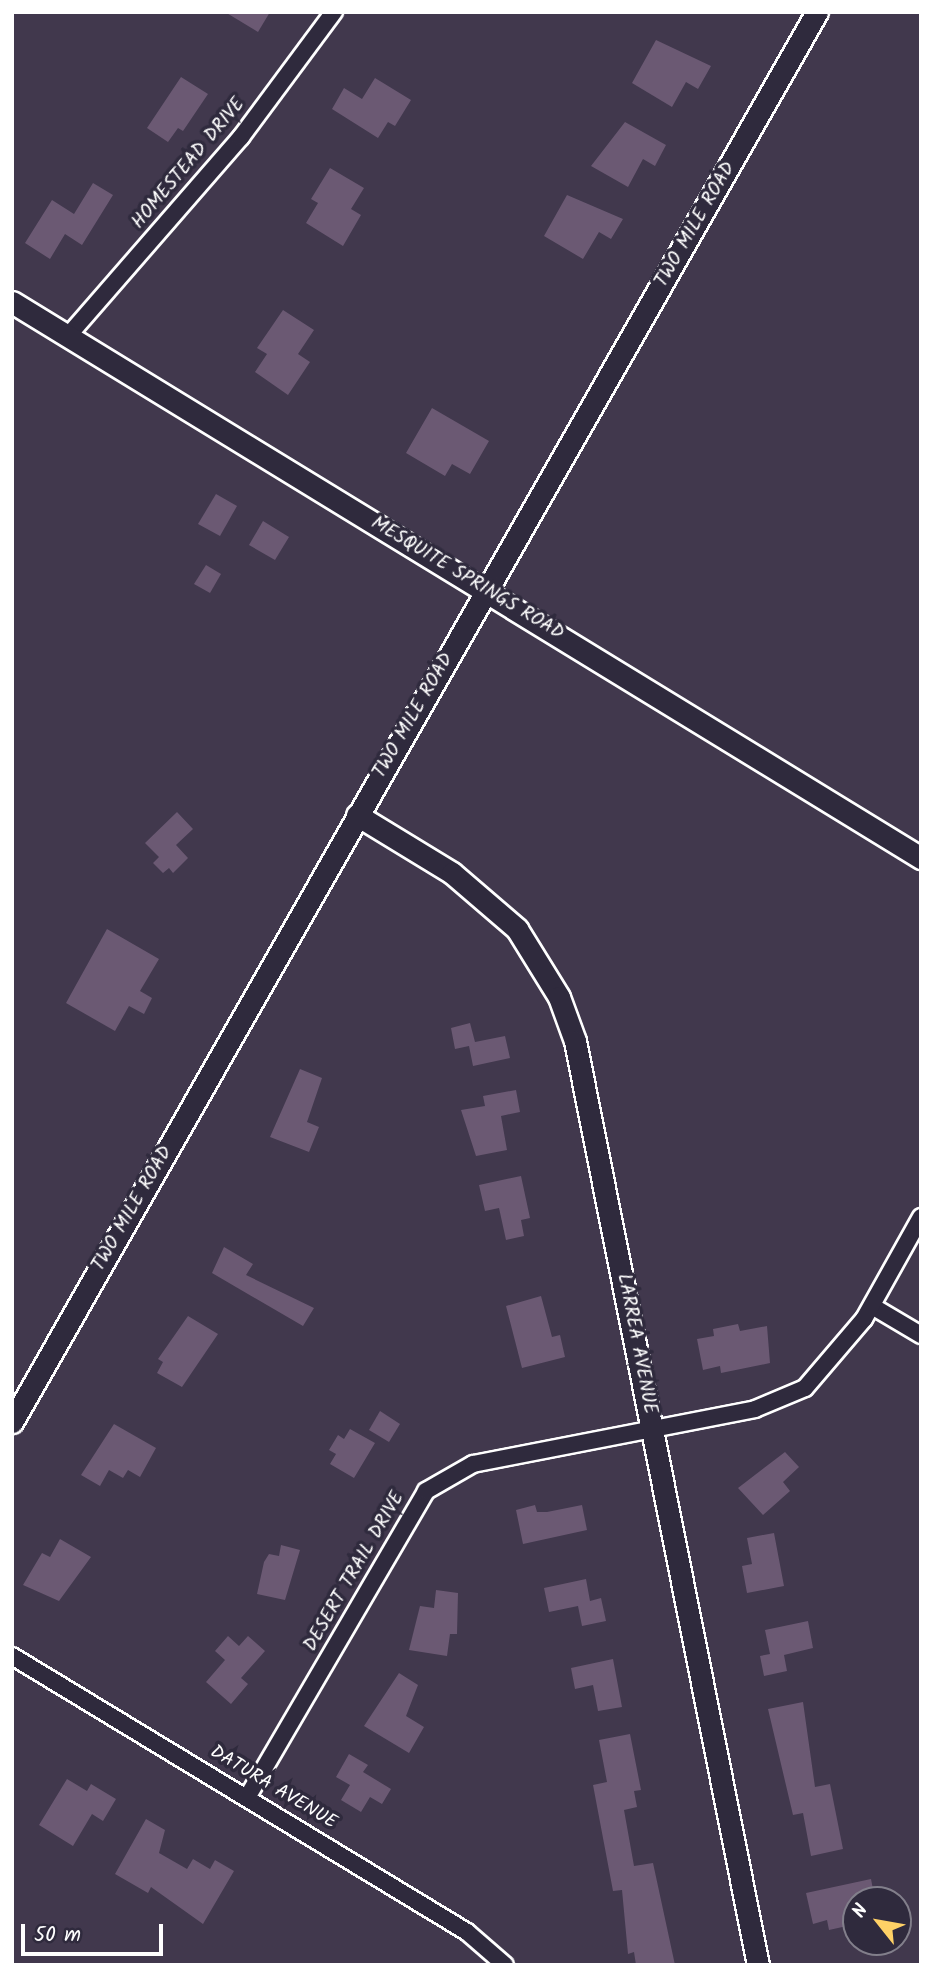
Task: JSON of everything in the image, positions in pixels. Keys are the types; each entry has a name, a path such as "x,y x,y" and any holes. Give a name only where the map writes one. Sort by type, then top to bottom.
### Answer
{"main road":[{"name":"TWO MILE ROAD","path":"12,1422 817,12"},
{"name":"MESQUITE SPRINGS ROAD","path":"12,302 921,858"},
{"name":"LARREA AVENUE","path":"357,815 452,873 485,900 517,929 559,997 586,1087 758,1965"}],"street":[{"name":"HOMESTEAD DRIVE","path":"68,336 241,137 334,12"},
{"name":"DESERT TRAIL DRIVE","path":"248,1796 426,1491 473,1464 652,1426 755,1409 805,1388 842,1350 872,1306 921,1217"},
{"path":"872,1306 921,1335"},
{"name":"DATURA AVENUE","path":"12,1656 248,1796 467,1932 505,1965"}],"building":[{"path":"225,12 270,12 258,32"},
{"path":"656,40 711,66 698,89 686,82 672,107 632,83"},
{"path":"181,77 208,94 183,131 178,128 168,142 147,128"},
{"path":"375,78 411,100 395,126 388,122 378,138 332,109 344,88 362,99"},
{"path":"625,122 666,145 655,166 643,159 628,187 591,166"},
{"path":"330,168 364,188 351,209 361,215 343,246 306,223 318,203 311,199"},
{"path":"93,183 113,195 82,245 65,234 50,259 25,243 52,200 74,214"},
{"path":"567,195 623,219 611,239 599,232 583,259 544,236"},
{"path":"283,310 314,330 298,354 310,362 288,395 255,372 267,354 257,348"},
{"path":"432,408 489,441 470,474 452,464 445,476 406,453"},
{"path":"216,494 237,506 220,536 198,524"},
{"path":"263,521 289,537 275,560 249,545"},
{"path":"206,565 221,574 210,593 194,584"},
{"path":"177,812 193,829 176,845 188,858 173,873 169,868 163,873 153,863 159,857 145,843"},
{"path":"107,929 159,959 140,991 152,998 144,1014 129,1006 115,1031 66,1003"},
{"path":"470,1023 475,1042 505,1036 510,1058 473,1066 469,1046 455,1049 451,1028"},
{"path":"300,1069 322,1078 307,1122 319,1127 309,1152 270,1137"},
{"path":"516,1090 520,1112 501,1116 507,1150 476,1156 461,1110 485,1106 483,1096"},
{"path":"521,1176 530,1218 521,1220 524,1236 506,1240 499,1208 485,1211 479,1185"},
{"path":"224,1247 253,1264 246,1275 314,1308 303,1326 212,1273"},
{"path":"541,1296 552,1337 560,1335 565,1357 522,1368 506,1306"},
{"path":"188,1316 218,1334 182,1387 157,1373 163,1362 158,1359"},
{"path":"738,1324 740,1331 767,1326 770,1363 721,1373 720,1366 703,1370 697,1339 714,1336 713,1329"},
{"path":"380,1411 400,1424 389,1442 369,1430"},
{"path":"114,1424 156,1448 140,1477 128,1470 123,1478 109,1470 100,1486 81,1475"},
{"path":"350,1429 375,1443 354,1478 330,1464 336,1454 329,1450 338,1435 344,1439"},
{"path":"785,1452 799,1467 783,1482 790,1491 763,1515 738,1488"},
{"path":"535,1505 537,1512 547,1512 582,1505 587,1530 523,1544 516,1510"},
{"path":"774,1533 784,1586 747,1593 742,1566 752,1564 747,1538"},
{"path":"60,1539 91,1557 59,1601 23,1585 42,1553 50,1557"},
{"path":"281,1545 300,1550 285,1600 257,1594 264,1562 269,1554 279,1556"},
{"path":"586,1579 590,1601 601,1598 606,1621 582,1626 578,1606 549,1612 544,1588"},
{"path":"436,1590 458,1593 457,1634 450,1634 447,1656 409,1650 420,1606 434,1608"},
{"path":"808,1621 813,1648 784,1655 787,1671 764,1676 760,1656 770,1654 765,1630"},
{"path":"228,1636 239,1646 248,1636 265,1651 241,1678 248,1684 231,1704 206,1682 225,1660 215,1651"},
{"path":"613,1659 622,1707 598,1711 593,1685 575,1689 571,1668"},
{"path":"399,1673 418,1685 406,1716 424,1727 409,1753 364,1726"},
{"path":"803,1702 815,1787 830,1784 843,1849 811,1856 803,1813 793,1815 768,1709"},
{"path":"630,1734 641,1790 634,1791 637,1807 624,1810 634,1866 653,1863 675,1965 636,1965 634,1952 628,1954 622,1890 613,1891 593,1785 607,1782 599,1740"},
{"path":"349,1754 368,1765 363,1772 391,1789 382,1804 370,1797 361,1812 341,1800 350,1785 336,1777"},
{"path":"67,1779 87,1791 91,1784 116,1799 103,1821 92,1814 73,1846 39,1825"},
{"path":"146,1819 165,1830 159,1853 187,1869 193,1859 210,1869 215,1860 234,1871 203,1924 151,1887 148,1893 115,1874"},
{"path":"871,1879 872,1886 842,1886 842,1927 829,1930 827,1920 813,1924 806,1893"}]}
